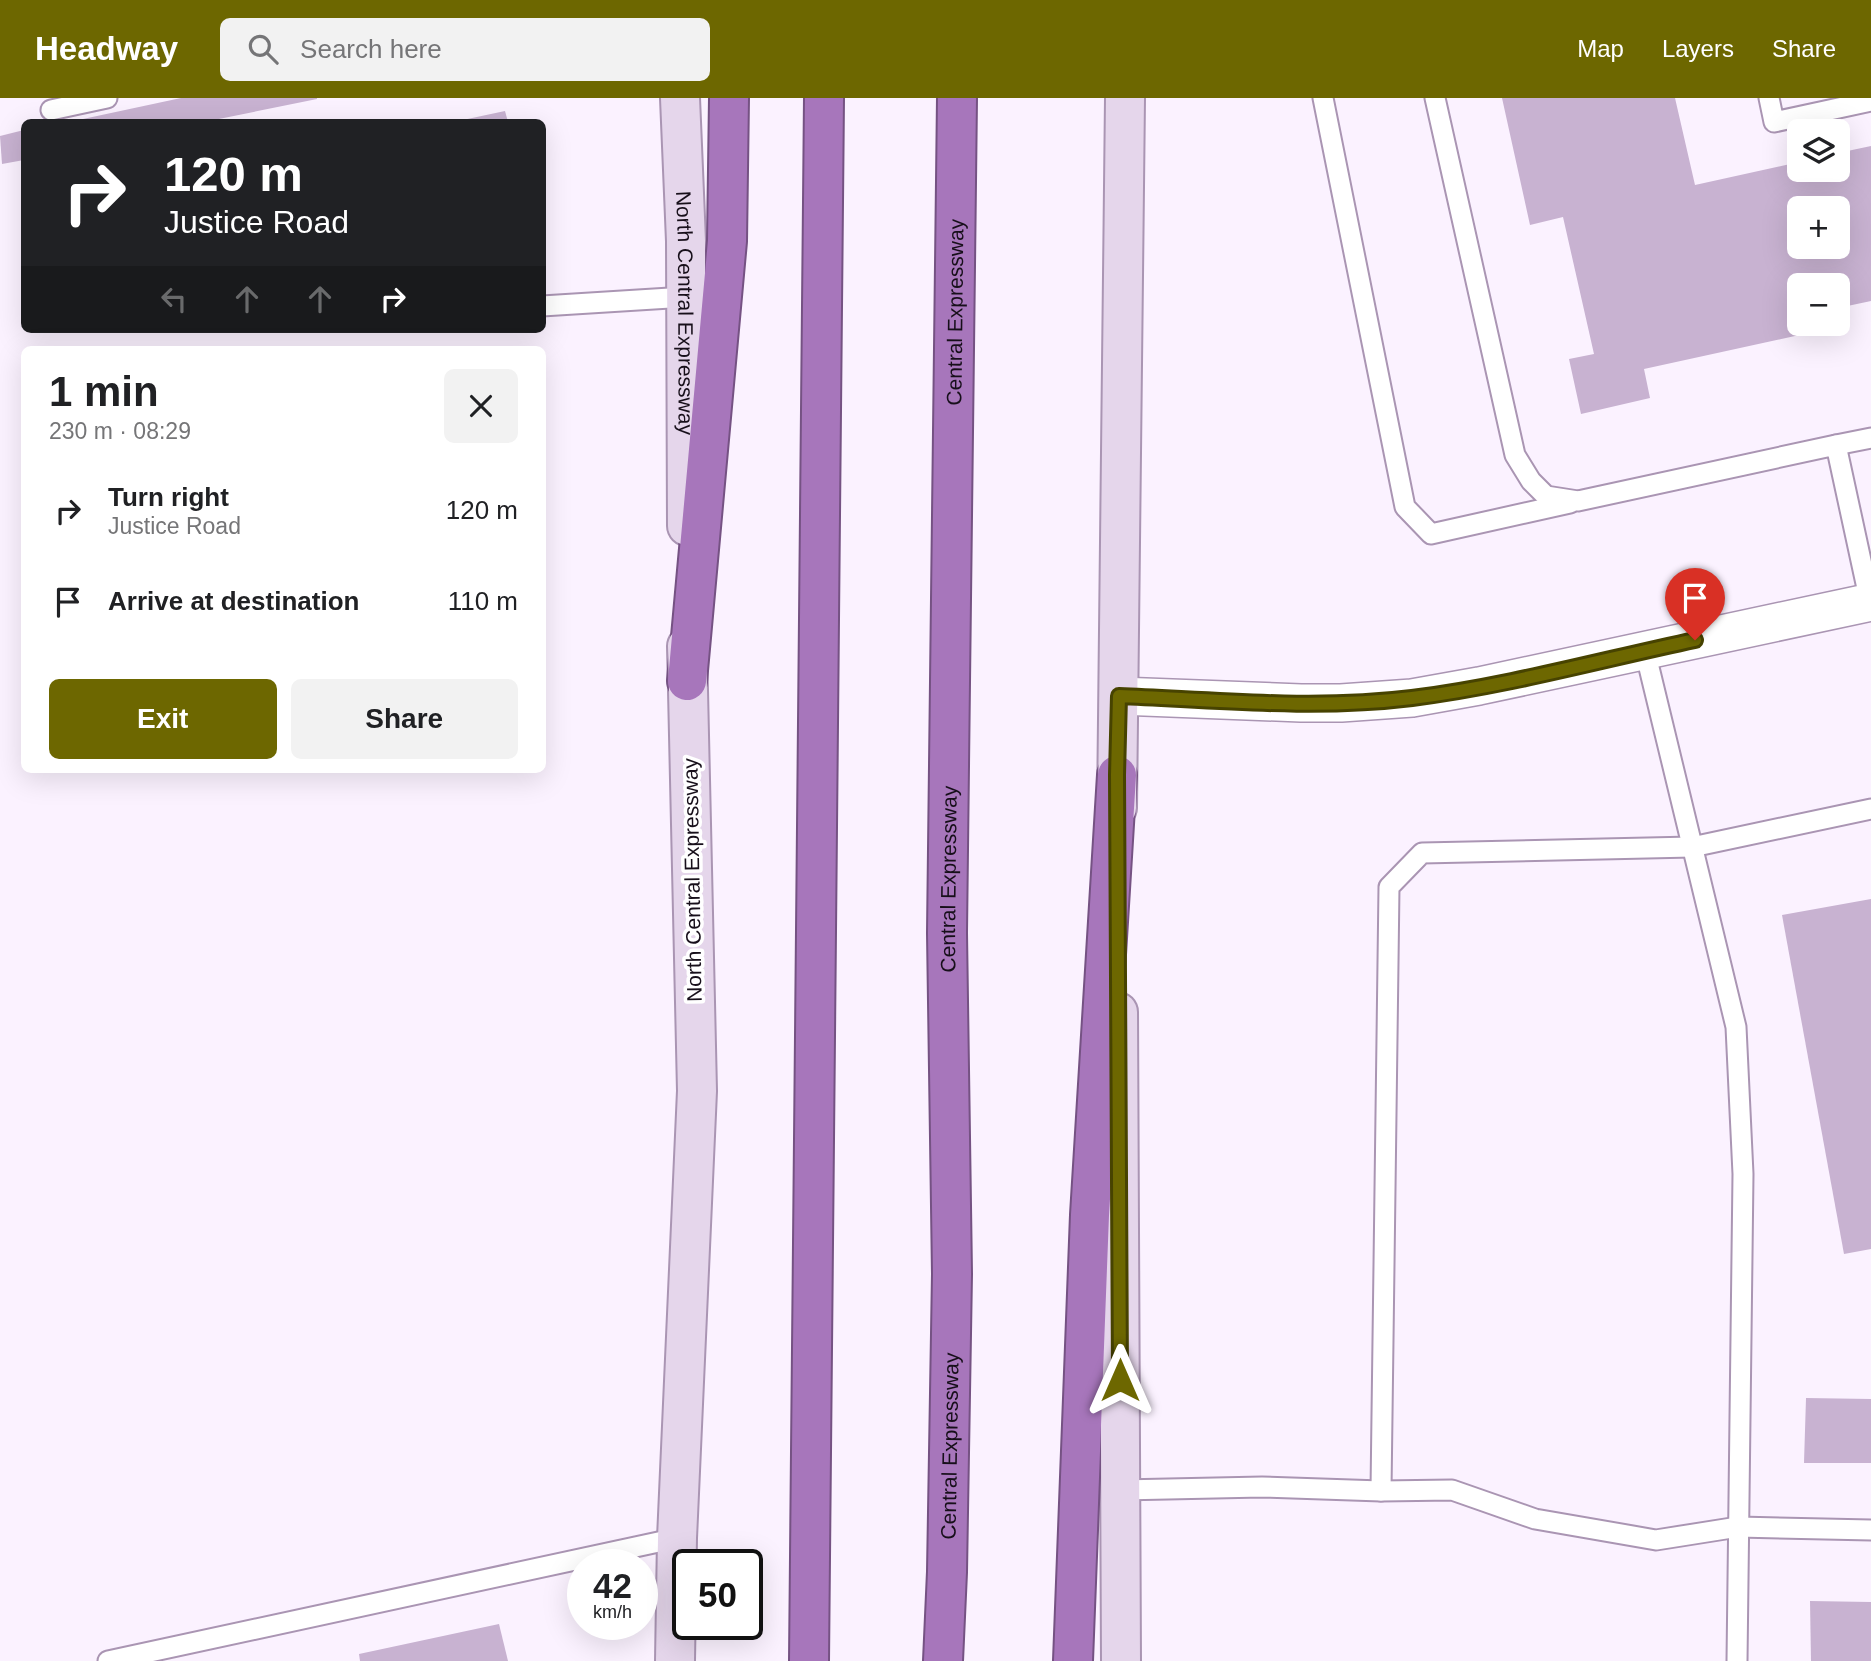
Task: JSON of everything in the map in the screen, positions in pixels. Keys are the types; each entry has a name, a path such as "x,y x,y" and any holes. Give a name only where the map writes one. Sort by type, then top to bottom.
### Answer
{"highway":[{"path":"687,681 727,241 729,98"},
{"path":"809,1661 824,98"},
{"name":"Central Expressway","path":"943,1661 952,1274 947,933 957,98"},
{"path":"1073,1661 1090,1215 1117,775"}],"main road":[{"name":"North Central Expressway","path":"675,1661 677,1538 698,1091 687,681 686,297 680,98"},
{"path":"1121,1661 1117,775 1125,98"}],"street":[{"path":"1119,696 1301,703 1377,701 1457,690 1871,602"}],"lane":[{"path":"51,110 107,98"},
{"path":"1323,98 1405,507 1431,534 1871,438"},
{"path":"1435,98 1515,455 1531,481 1546,496 1578,501"},
{"path":"1769,98 1774,122 1871,101"},
{"path":"546,306 686,297"},
{"path":"1836,445 1871,602"},
{"path":"1645,651 1736,1027 1743,1174 1737,1661"},
{"path":"1381,1491 1389,887 1422,853 1692,847 1871,809"},
{"path":"1121,1490 1262,1487 1381,1491 1452,1490 1535,1519 1656,1540 1738,1527 1871,1530"},
{"path":"108,1661 677,1538"}],"building":[{"path":"181,98 317,98 219,119 83,119"},
{"path":"1502,98 1675,98 1695,185 1787,165 1787,182 1850,182 1850,150 1871,146 1871,301 1850,305 1850,273 1787,273 1787,336 1795,336 1644,369 1650,398 1581,414 1569,359 1594,354 1563,217 1530,225"},
{"path":"505,111 507,119 467,119"},
{"path":"21,131 21,161 2,164 0,136"},
{"path":"1871,899 1871,1249 1844,1254 1782,915"},
{"path":"1806,1398 1871,1399 1871,1463 1804,1463"},
{"path":"1810,1601 1871,1602 1871,1661 1811,1661"},
{"path":"499,1624 508,1661 360,1661 359,1654"}],"route":[{"path":"1120,1380 1117,775 1119,696 1321,704 1412,698 1695,640"}]}
